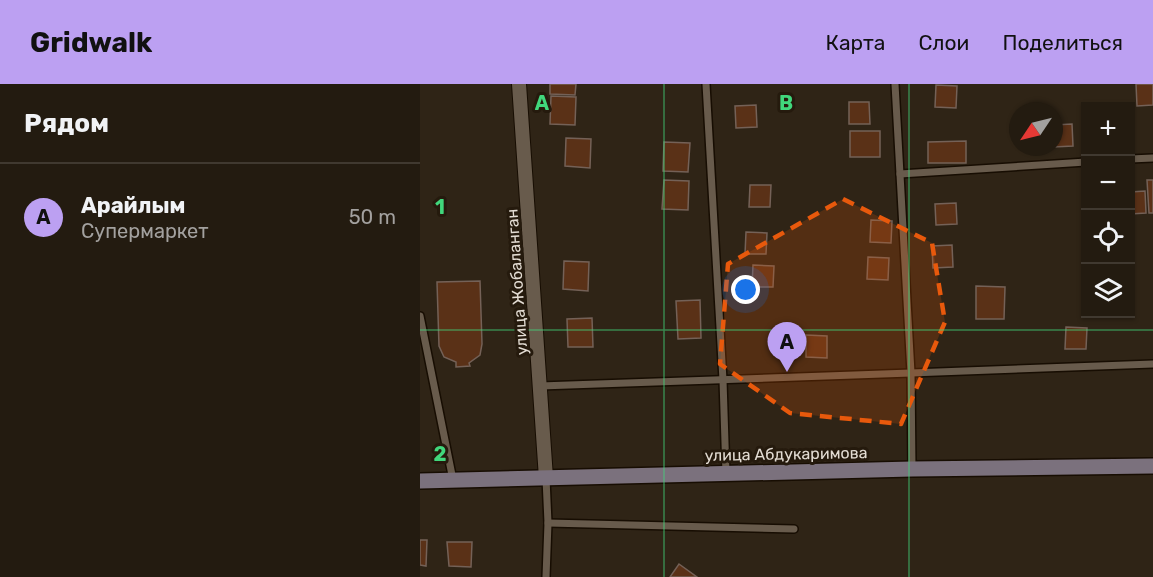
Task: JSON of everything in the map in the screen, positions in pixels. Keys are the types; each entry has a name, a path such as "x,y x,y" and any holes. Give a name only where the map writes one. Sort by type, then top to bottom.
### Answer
{"main road":[{"name":"улица Абдукаримова","path":"420,481 912,469 1153,466"}],"street":[{"name":"улица Жобаланган","path":"519,84 546,478"}],"lane":[{"path":"706,84 723,380 726,474"},
{"path":"895,84 911,373 912,469"},
{"path":"1135,159 1153,158"},
{"path":"900,174 1081,162"},
{"path":"420,316 453,480"},
{"path":"540,386 1153,364"},
{"path":"546,478 548,523 546,577"},
{"path":"548,523 794,530"}],"highlighted area":[{"path":"843,199 932,243 945,322 901,424 790,413 720,364 728,264"}],"building":[{"path":"550,84 576,84 575,95 550,94"},
{"path":"1136,84 1153,84 1153,105 1137,106"},
{"path":"936,85 957,86 956,108 935,107"},
{"path":"551,96 576,97 575,125 550,124"},
{"path":"849,102 869,102 870,124 849,124"},
{"path":"756,105 757,127 736,128 735,106"},
{"path":"1063,124 1072,124 1073,146 1063,147"},
{"path":"850,131 880,131 880,157 850,157"},
{"path":"566,138 591,139 590,168 565,166"},
{"path":"966,141 966,163 928,163 928,142"},
{"path":"664,142 690,143 688,172 663,171"},
{"path":"664,180 689,181 688,210 662,209"},
{"path":"1147,180 1153,180 1153,213 1149,213"},
{"path":"750,185 771,185 770,207 749,207"},
{"path":"1145,191 1146,213 1135,214 1135,192"},
{"path":"956,203 957,224 936,225 935,204"},
{"path":"871,220 892,221 891,243 870,242"},
{"path":"746,232 767,233 766,254 745,254"},
{"path":"952,245 953,267 933,268 932,246"},
{"path":"868,257 889,258 888,280 867,279"},
{"path":"564,261 589,262 588,291 563,289"},
{"path":"753,265 774,266 773,287 752,287"},
{"path":"480,281 482,344 480,355 469,363 470,366 456,367 456,362 444,357 439,346 437,282"},
{"path":"976,286 1005,287 1004,319 976,319"},
{"path":"700,300 701,338 678,339 676,301"},
{"path":"592,318 593,347 568,347 567,319"},
{"path":"1066,327 1087,328 1086,349 1065,349"},
{"path":"806,335 827,336 827,358 806,357"},
{"path":"420,540 427,540 426,566 420,565"},
{"path":"447,542 472,542 471,567 449,566"},
{"path":"679,564 697,577 670,577"}],"place":[{"name":"Арайлым","path":"787,372"}]}
